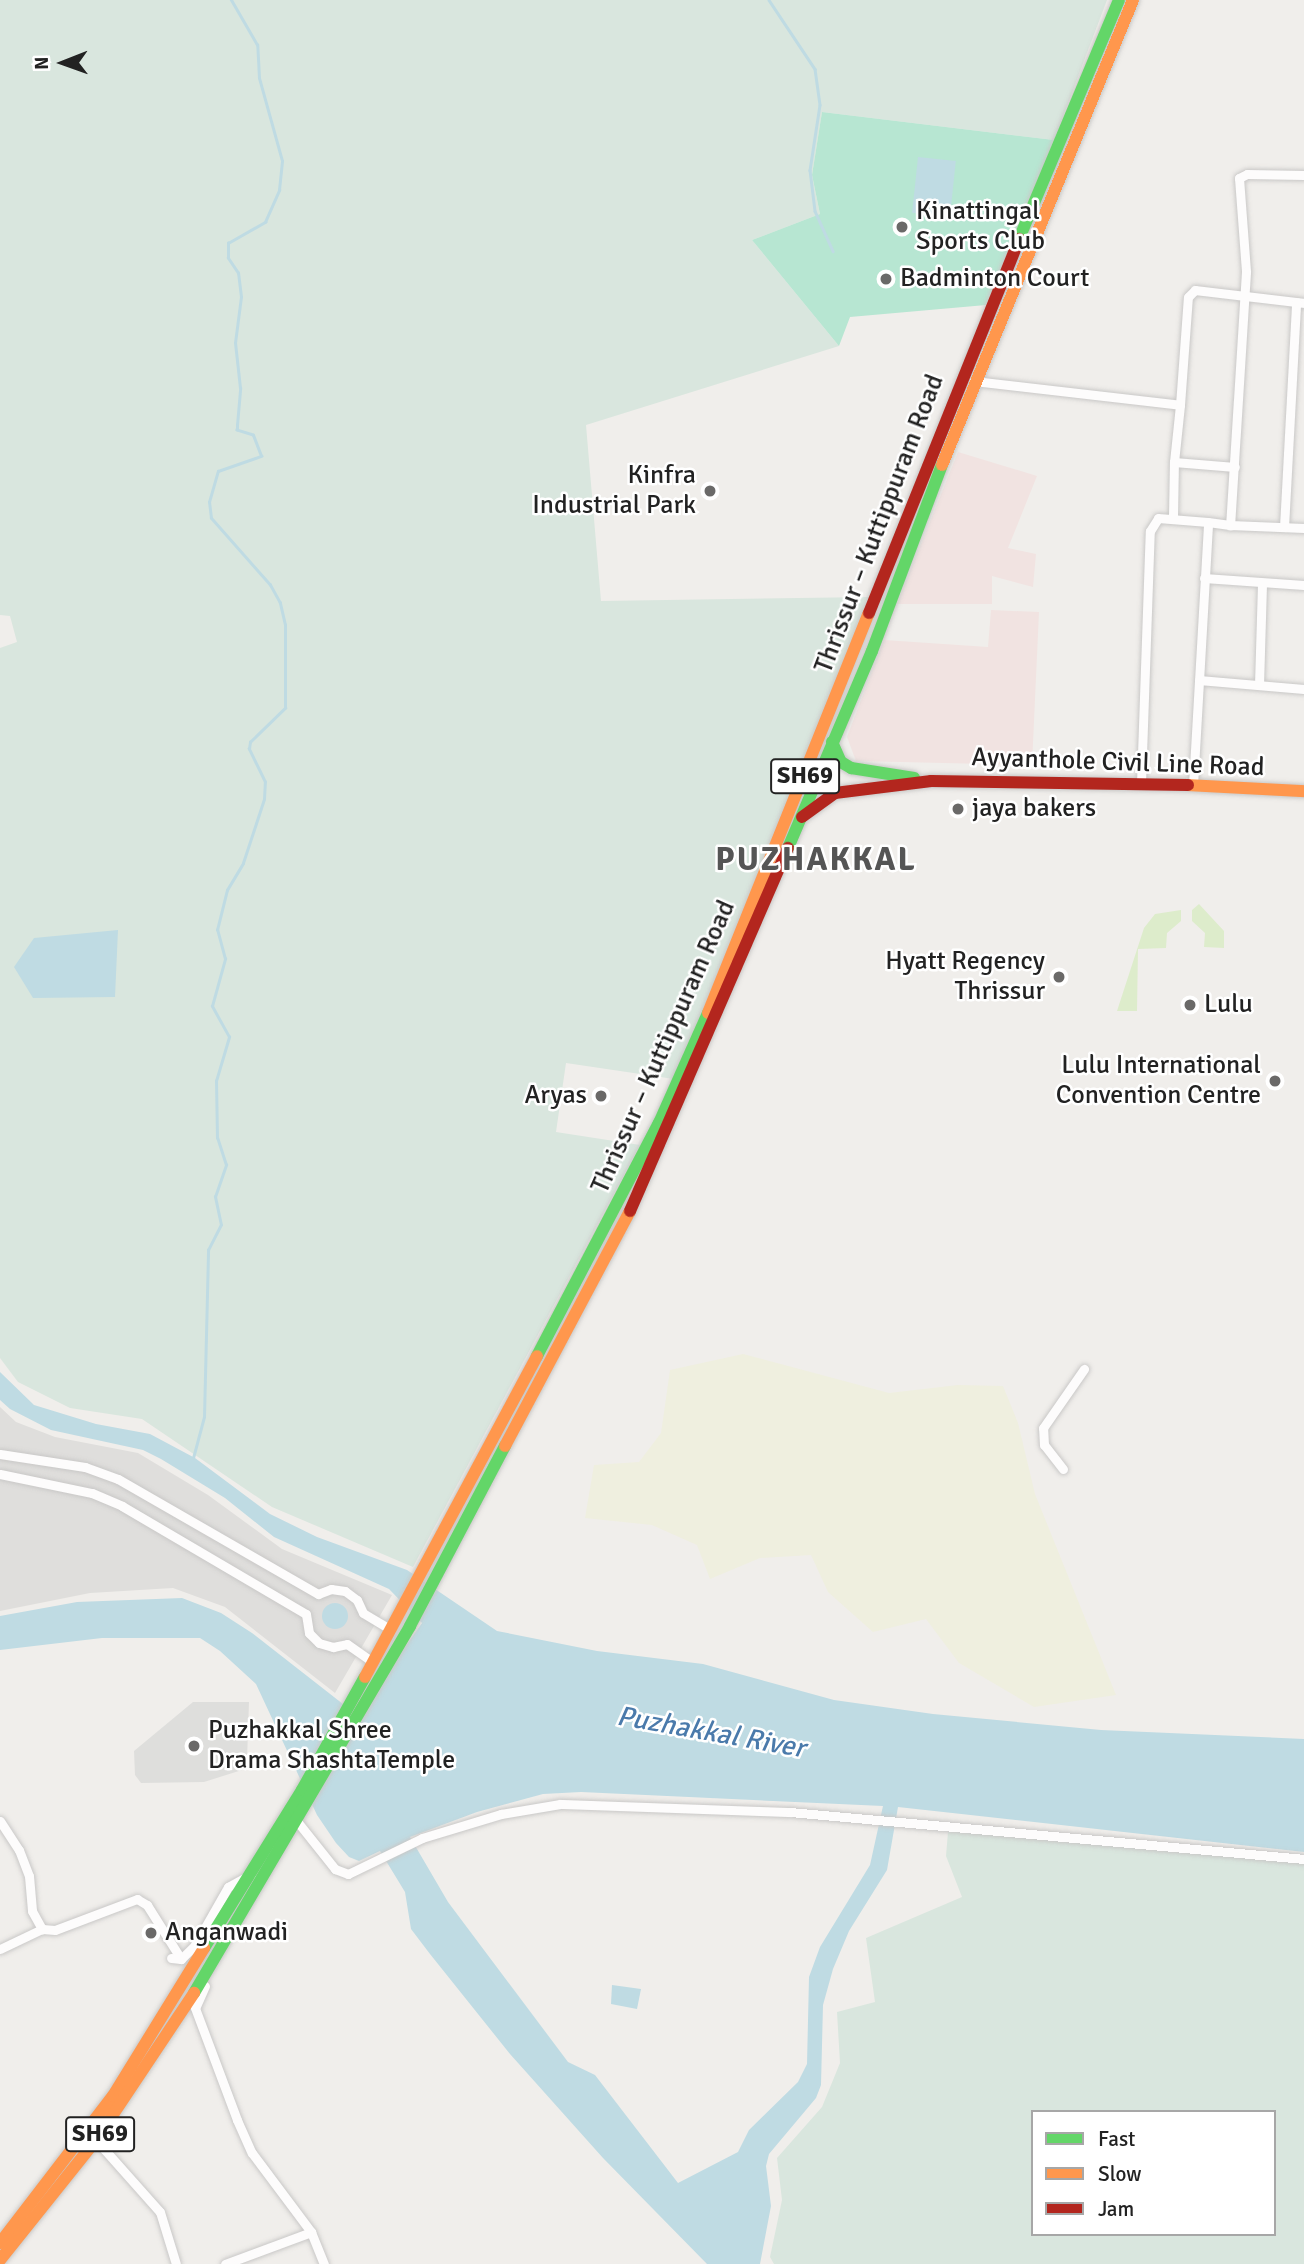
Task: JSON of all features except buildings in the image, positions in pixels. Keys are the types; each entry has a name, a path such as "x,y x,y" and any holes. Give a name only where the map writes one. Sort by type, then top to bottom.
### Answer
{"main road":[{"name":"Thrissur – Kuttippuram Road","path":"293,1816 302,1790 371,1661 445,1532 668,1120 957,388 1119,0"},
{"name":"Thrissur – Kuttippuram Road","path":"293,1816 365,1705 457,1539 668,1120 802,817 875,642 974,381 1133,0"},
{"name":"Ayyanthole Civil Line Road","path":"832,742 841,762 860,772 931,781 1141,783 1304,791"},
{"name":"Ayyanthole Civil Line Road","path":"802,817 835,793 931,781"},
{"path":"272,1864 293,1816"},
{"path":"0,2243 113,2096 253,1873 293,1816"},
{"name":"SH69","path":"0,2260 96,2140 190,2002 272,1864"}],"street":[{"path":"1230,524 1245,298 1239,178 1247,174 1304,175"},
{"path":"1173,517 1174,461 1188,297 1205,288 1245,298 1300,303 1284,527"},
{"path":"974,381 1180,405"},
{"path":"1174,461 1235,467"},
{"path":"1141,783 1150,531 1153,521 1173,517 1230,524 1304,528"},
{"path":"1193,785 1208,522"},
{"path":"1204,579 1304,586"},
{"path":"1259,685 1262,583"},
{"path":"1199,680 1304,689"},
{"path":"1063,1469 1044,1445 1043,1428 1084,1369"},
{"path":"0,1454 85,1467 118,1479 318,1594 331,1589 345,1591 357,1600 363,1613 390,1629"},
{"path":"0,1474 92,1493 122,1506 306,1614 309,1633 319,1643 333,1647 347,1644 371,1661"},
{"path":"293,1816 335,1869 348,1874 374,1864 422,1838 501,1814 560,1804 790,1812 896,1824 1304,1859"},
{"path":"0,1821 19,1850 29,1876 32,1911 42,1929"},
{"path":"272,1864 195,2008 252,2153 311,2232 324,2264"},
{"path":"0,1949 42,1929 55,1930 137,1899 147,1905 176,1958 195,1945 228,1886 253,1873"},
{"path":"96,2140 160,2212 176,2264"},
{"path":"225,2264 311,2232"}],"shaded area":[{"path":"0,0 1107,0 1054,140 822,112 812,175 820,214 752,240 839,346 586,425 601,601 870,597 806,766 674,1079 566,1063 556,1132 640,1145 413,1567 272,1507 142,1419 70,1408 18,1382 0,1358 0,648 17,642 10,616 0,615"},
{"path":"958,452 1037,476 1008,548 1036,554 1033,587 992,576 992,604 897,604"},
{"path":"991,610 1039,612 1032,765 856,761 847,737 884,640 988,647"},
{"path":"0,1407 16,1422 55,1437 138,1453 208,1495 282,1549 392,1595 335,1693 225,1607 173,1588 90,1593 0,1611"},
{"name":"Puzhakkal Shree Drama ShashtaTemple","path":"193,1702 249,1702 247,1760 242,1770 204,1782 141,1783 135,1775 134,1751"},
{"path":"978,1831 1304,1863 1304,2264 774,2264 770,2257 782,2200 777,2158 822,2107 840,2063 837,2012 875,2002 866,1938 962,1897 946,1856 948,1832"}],"green space":[{"name":"Kinattingal Sports Club","path":"822,112 1054,140 986,305 850,317 839,346 752,240 820,214 812,175"},
{"path":"1199,904 1224,931 1224,948 1204,947 1205,933 1192,921 1192,910"},
{"path":"1181,910 1181,921 1167,933 1166,948 1138,949 1137,1011 1117,1011 1144,928 1155,914"},
{"path":"743,1354 889,1393 958,1385 1003,1386 1018,1423 1035,1494 1116,1695 1034,1707 959,1663 926,1619 873,1632 828,1592 811,1555 760,1558 710,1579 697,1545 652,1525 585,1518 594,1465 639,1462 661,1433 670,1370"}],"water":[{"path":"918,157 956,161 950,217 912,213"},
{"path":"118,930 115,997 33,998 14,967 34,938"},
{"name":"Puzhakkal River","path":"0,1372 34,1405 96,1424 150,1434 195,1458 270,1514 317,1537 407,1570 497,1631 597,1651 703,1664 834,1700 933,1714 1101,1730 1304,1739 1304,1852 898,1807 887,1870 849,1931 833,1969 823,2005 821,2085 816,2098 769,2154 766,2166 771,2206 760,2264 707,2264 603,2158 510,2054 430,1954 411,1929 405,1892 380,1851 359,1861 349,1857 336,1843 317,1815 256,1684 220,1651 200,1638 102,1638 0,1650 0,1616 77,1602 182,1598 221,1613 252,1633 357,1715 422,1623 389,1589 274,1537 225,1498 161,1459 143,1450 51,1430 10,1409 0,1400","holes":["581,1792 883,1806 870,1865 820,1947 809,1977 807,2064 798,2082 749,2130 738,2152 678,2183 595,2075 568,2062 448,1902 410,1837 477,1812 543,1794"]},
{"path":"335,1603 344,1607 348,1616 344,1625 335,1629 326,1625 322,1616 326,1607"},
{"path":"612,1985 641,1989 637,2009 611,2004"}],"waterway":[{"path":"193,1458 204,1417 208,1250 221,1225 215,1197 226,1165 217,1138 216,1081 229,1037 212,1006 225,959 217,930 227,890 243,863 264,799 265,782 249,749 250,742 285,708 285,625 280,603 270,585 211,518 209,502 218,471 261,456 253,435 237,430 240,388 235,343 241,297 238,273 228,258 228,243 265,222 279,190 282,161 259,78 257,45 231,0"},
{"path":"769,0 815,69 820,105 810,170 815,211 833,251"}],"traffic: fast":[{"path":"1019,239 1119,0"},
{"path":"788,848 872,651 942,465"},
{"path":"832,742 841,762 851,768 914,778"},
{"path":"537,1356 659,1123 708,1013"},
{"path":"194,1993 410,1626 505,1446"},
{"path":"204,1948 302,1790 365,1677"}],"traffic: slow":[{"path":"942,465 1133,0"},
{"path":"708,1013 869,613"},
{"path":"1188,785 1304,791"},
{"path":"505,1446 630,1211"},
{"path":"365,1677 537,1356"},
{"path":"0,2243 113,2096 204,1948"},
{"path":"0,2260 96,2140 194,1993"}],"traffic: jam":[{"path":"869,613 1019,239"},
{"path":"802,817 835,793 931,781 1188,785"},
{"path":"630,1211 788,848"}],"place":[{"name":"Kinattingal Sports Club","path":"902,227"},
{"name":"Badminton Court","path":"886,279"},
{"name":"Kinfra Industrial Park","path":"710,491"},
{"name":"jaya bakers","path":"958,809"},
{"name":"Hyatt Regency Thrissur","path":"1059,977"},
{"name":"Lulu","path":"1190,1005"},
{"name":"Lulu International Convention Centre","path":"1275,1081"},
{"name":"Aryas","path":"601,1096"},
{"name":"Puzhakkal Shree Drama ShashtaTemple","path":"194,1746"},
{"name":"Anganwadi","path":"151,1933"}],"district":[{"name":"PUZHAKKAL","path":"816,860"}]}
